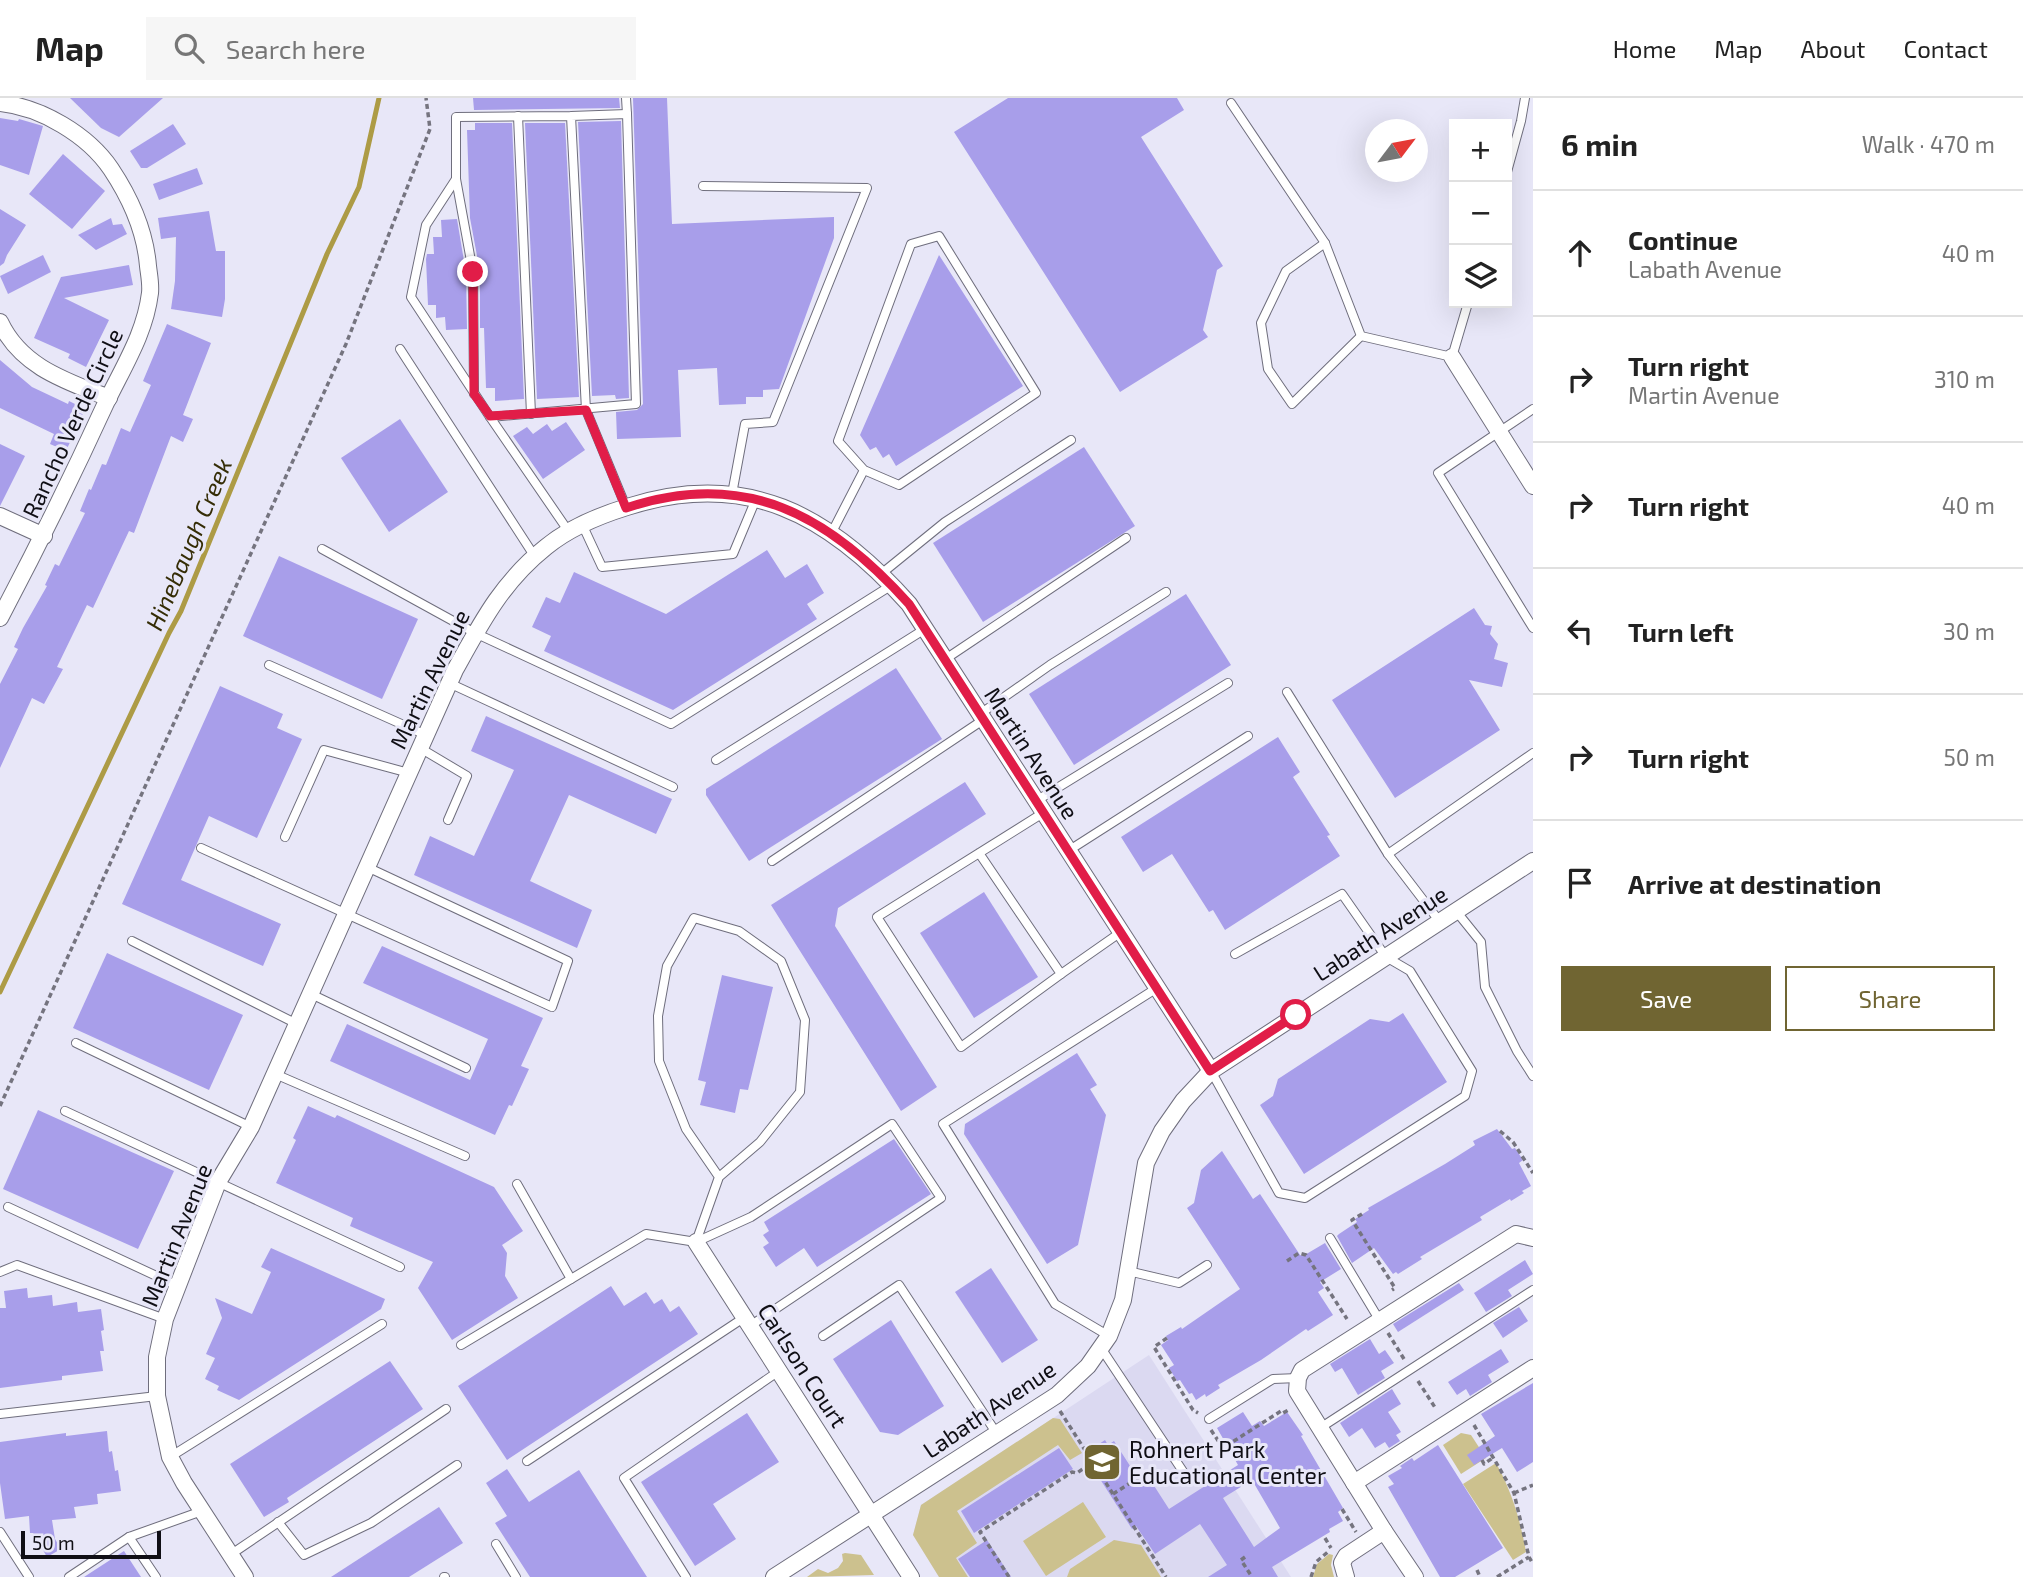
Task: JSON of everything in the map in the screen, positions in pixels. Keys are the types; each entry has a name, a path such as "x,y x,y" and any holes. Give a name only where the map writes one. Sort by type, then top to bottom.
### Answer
{"street":[{"name":"Rancho Verde Circle","path":"0,103 47,117 84,140 106,162 137,215 146,245 151,290 141,336 108,398 44,536 0,618"},
{"path":"0,322 23,355 52,376 108,398"},
{"path":"1452,357 1533,486"},
{"name":"Martin Avenue","path":"244,1577 170,1457 157,1396 157,1357 166,1320 218,1182 251,1127 449,683 475,632 487,610 516,576 547,546 575,528 656,498 697,492 733,494 769,501 799,514 831,534 886,579 909,604 1210,1071"},
{"path":"0,516 44,536"},
{"name":"Labath Avenue","path":"774,1577 1057,1395 1088,1366 1105,1342 1123,1300 1146,1163 1162,1131 1183,1101 1210,1071 1533,861"},
{"path":"1415,1577 1297,1391 1298,1378 1302,1370 1516,1234 1533,1238"},
{"name":"Carlson Court","path":"696,1242 911,1577"},
{"path":"1354,1483 1533,1368"},
{"path":"1346,1577 1342,1563 1346,1556 1384,1531"}],"lane":[{"path":"490,416 636,404 626,98"},
{"path":"1512,154 1525,98"},
{"path":"1231,103 1325,243 1361,336"},
{"path":"474,394 473,272 456,179 456,117 627,114"},
{"path":"519,116 531,414"},
{"path":"571,116 586,410 626,508"},
{"path":"456,179 426,225 411,297 507,444 575,528 602,567 733,554 756,499"},
{"path":"703,186 867,188 773,422 745,424 733,494"},
{"path":"939,236 1036,393 899,485 863,470 838,441 911,244 939,236"},
{"path":"1325,243 1286,271 1261,323 1268,369 1292,404 1361,336"},
{"path":"1361,336 1452,357 1467,308"},
{"path":"400,349 535,557"},
{"path":"1533,409 1438,473 1533,628"},
{"path":"322,549 475,632 670,724 886,579 945,522 1071,440"},
{"path":"831,534 863,470"},
{"path":"944,660 1126,538"},
{"path":"772,861 982,717 1050,665 1166,592"},
{"path":"716,760 925,629"},
{"path":"268,666 423,742 467,776 448,820"},
{"path":"449,683 673,787"},
{"path":"1121,932 961,1047 877,917 979,853 1040,807 1228,683"},
{"path":"1287,692 1388,854 1440,922"},
{"path":"1069,851 1248,736"},
{"path":"285,837 324,750 409,773"},
{"path":"1388,854 1533,753"},
{"path":"201,848 552,1007 568,961 367,867"},
{"path":"979,853 1061,974"},
{"path":"1210,1071 1279,1193 1305,1198 1465,1096 1472,1071 1410,971 1386,957 1342,894 1235,954"},
{"path":"1456,911 1481,942 1485,987 1517,1051 1533,1076"},
{"path":"696,1242 719,1177 760,1142 800,1092 805,1020 781,961 739,931 694,918 667,966 658,1016 659,1061 686,1129 719,1177"},
{"path":"132,942 297,1024"},
{"path":"1157,988 943,1125 1055,1304 1105,1342 1186,1476"},
{"path":"311,994 466,1068"},
{"path":"76,1043 251,1127"},
{"path":"275,1074 465,1156"},
{"path":"65,1111 400,1267"},
{"path":"461,1345 646,1234 696,1242 751,1217 892,1124 941,1198 527,1461"},
{"path":"516,1184 571,1279"},
{"path":"8,1207 178,1286"},
{"path":"1330,1238 1380,1321"},
{"path":"0,1272 17,1265 166,1320"},
{"path":"1128,1271 1180,1283 1207,1265"},
{"path":"822,1336 899,1285 997,1434"},
{"path":"1321,1428 1533,1290"},
{"path":"170,1457 382,1324"},
{"path":"686,1577 624,1478 779,1371"},
{"path":"1207,1421 1273,1379 1298,1378"},
{"path":"0,1414 157,1396"},
{"path":"230,1555 446,1409"},
{"path":"278,1522 304,1555 372,1523 457,1465"},
{"path":"69,1577 129,1537 202,1511"},
{"path":"0,1532 29,1577"},
{"path":"129,1537 156,1577"},
{"path":"496,1544 516,1577"}],"path":[{"path":"0,1106 345,344 430,129 426,98"},
{"path":"1500,1131 1513,1142 1533,1173"},
{"path":"1362,1214 1352,1220 1395,1288 1389,1293"},
{"path":"1287,1261 1299,1253 1306,1255 1346,1320 1353,1315"},
{"path":"1167,1338 1154,1347 1193,1410 1207,1421 1223,1448 1264,1422"},
{"path":"1060,1411 1166,1577"},
{"path":"1470,1417 1493,1450 1494,1457 1514,1493 1533,1564"},
{"path":"1482,1461 1484,1464 1494,1457"},
{"path":"1009,1577 980,1532 1072,1472 1077,1473 1093,1462"},
{"path":"1113,1494 1149,1471"},
{"path":"1514,1493 1533,1485"},
{"path":"1342,1509 1357,1534"},
{"path":"1325,1538 1332,1549"},
{"path":"1497,1577 1529,1557"},
{"path":"1245,1558 1241,1560 1252,1577"},
{"path":"1477,1570 1480,1577"}],"shaded area":[{"name":"Rohnert Park Educational Center","path":"1149,1355 1291,1577 939,1577 913,1535 921,1505"},
{"path":"1053,1418 1060,1419 1082,1453 1070,1460 1058,1445 957,1511 977,1543 956,1558 968,1577 939,1577 913,1535 921,1505"},
{"path":"1461,1433 1471,1435 1486,1458 1461,1474 1443,1445"},
{"path":"1496,1463 1515,1506 1526,1552 1513,1560 1463,1484"},
{"path":"1083,1502 1106,1537 1046,1576 1023,1541"},
{"path":"1114,1540 1141,1545 1161,1577 1067,1577 1070,1569"},
{"path":"842,1554 861,1555 874,1575 807,1577 818,1569 828,1573 838,1568 843,1561"},
{"path":"1329,1554 1333,1555 1331,1565 1334,1577 1313,1577 1317,1564"}],"building":[{"path":"70,98 163,98 119,137 101,128"},
{"path":"473,98 619,98 620,108 474,110"},
{"path":"633,98 667,98 672,224 834,217 834,238 779,389 763,390 763,397 746,397 746,404 719,405 717,368 678,370 681,437 617,439 616,412 637,410 643,404"},
{"path":"1008,98 1177,98 1184,110 1141,137 1223,266 1217,270 1203,330 1208,337 1120,392 954,132"},
{"path":"0,118 19,119 43,126 29,175 0,165"},
{"path":"621,121 629,398 616,399 615,395 592,396 578,122"},
{"path":"475,123 512,123 524,399 495,401 495,388 486,388 484,328 480,328 480,272 470,218 467,130 475,130"},
{"path":"525,123 565,123 579,397 537,399"},
{"path":"173,124 186,144 147,168 141,168 130,151"},
{"path":"63,154 105,191 72,229 29,194"},
{"path":"197,168 203,184 159,200 153,184"},
{"path":"0,209 26,225 0,266"},
{"path":"209,211 216,251 225,251 225,299 222,317 171,309 176,237 161,239 158,218"},
{"path":"111,218 113,225 122,224 127,234 96,250 78,235"},
{"path":"457,219 466,273 467,329 446,330 445,317 436,318 436,305 428,305 426,259 427,254 434,254 433,237 442,237 441,220"},
{"path":"43,255 51,272 8,294 0,276"},
{"path":"939,255 1023,386 896,466 889,454 883,458 876,447 870,450 860,435"},
{"path":"129,265 133,285 64,298 109,320 86,367 68,358 70,354 34,338 61,277"},
{"path":"167,324 211,343 183,415 193,419 183,442 171,436 134,533 129,531 93,608 87,605 57,667 63,669 44,704 32,698 0,768 0,684 18,649 14,647 23,628 47,586 45,585 55,564 59,566 85,513 80,511 89,489 91,490 102,464 106,465 121,428 130,432 151,385 143,381"},
{"path":"0,360 32,387 85,409 66,451 50,444 54,434 0,408"},
{"path":"400,419 448,492 389,532 341,458"},
{"path":"566,422 585,450 543,479 513,436 527,427 533,434 547,424 552,431"},
{"path":"0,444 25,456 0,506"},
{"path":"1084,447 1135,526 983,622 933,543"},
{"path":"767,550 785,578 807,564 824,593 807,604 817,619 673,710 544,651 551,636 532,627 546,597 560,603 574,572 666,614"},
{"path":"279,556 418,619 382,699 243,636"},
{"path":"1186,594 1231,665 1074,765 1029,694"},
{"path":"1474,608 1485,625 1492,626 1490,634 1498,644 1494,659 1508,663 1502,687 1469,680 1500,730 1395,798 1332,700"},
{"path":"896,668 942,739 749,861 706,795 706,789"},
{"path":"220,686 283,714 277,728 302,739 257,838 209,816 181,880 281,924 263,966 122,904"},
{"path":"486,716 672,799 656,834 569,795 530,881 592,910 577,948 414,875 430,836 474,856 514,770 471,751"},
{"path":"1278,737 1300,772 1293,777 1330,835 1327,836 1340,856 1225,930 1213,910 1209,912 1172,854 1143,872 1121,837"},
{"path":"965,782 986,814 838,908 835,926 937,1087 901,1111 771,905"},
{"path":"984,892 1038,977 974,1018 920,933"},
{"path":"382,946 543,1018 521,1066 529,1069 495,1135 330,1061 347,1024 470,1080 488,1039 363,983"},
{"path":"107,953 243,1015 209,1090 73,1028"},
{"path":"722,975 773,987 748,1090 740,1089 735,1113 700,1105 706,1082 698,1080"},
{"path":"1403,1013 1447,1082 1304,1174 1260,1105 1273,1096 1278,1079 1370,1019 1389,1022"},
{"path":"1077,1053 1097,1085 1090,1089 1106,1115 1078,1245 1047,1264 964,1134 965,1124"},
{"path":"308,1106 335,1118 337,1115 494,1187 523,1231 502,1245 507,1253 505,1276 518,1298 452,1340 418,1288 433,1262 350,1226 353,1218 276,1183"},
{"path":"38,1110 174,1171 138,1249 3,1189"},
{"path":"1497,1129 1523,1160 1519,1163 1531,1186 1522,1191 1524,1193 1480,1217 1482,1220 1420,1257 1422,1259 1398,1274 1393,1274 1374,1248 1352,1263 1337,1236 1357,1222 1355,1219 1369,1210 1368,1208 1475,1145 1473,1141"},
{"path":"894,1139 931,1194 817,1267 804,1248 776,1267 763,1247 769,1243 763,1235 769,1231 764,1222"},
{"path":"1222,1151 1253,1199 1260,1194 1300,1255 1303,1256 1325,1243 1341,1269 1320,1282 1324,1288 1318,1292 1333,1315 1218,1385 1220,1388 1206,1397 1205,1394 1196,1400 1180,1380 1177,1381 1169,1368 1174,1365 1161,1345 1168,1340 1166,1336 1181,1327 1182,1329 1240,1289 1187,1208 1194,1203 1201,1170"},
{"path":"271,1248 385,1299 381,1309 239,1400 217,1390 219,1386 205,1379 215,1358 206,1354 222,1318 215,1298 252,1314 271,1272 261,1267"},
{"path":"1525,1260 1533,1274 1508,1290 1512,1296 1486,1312 1474,1293"},
{"path":"991,1268 1038,1340 1002,1363 955,1292"},
{"path":"1459,1283 1464,1290 1398,1332 1393,1324"},
{"path":"611,1286 624,1306 646,1292 654,1304 662,1299 670,1312 679,1306 698,1334 507,1460 458,1386"},
{"path":"27,1288 28,1298 52,1295 53,1306 77,1302 78,1312 101,1309 104,1351 100,1351 103,1371 62,1376 62,1380 0,1388 0,1308 6,1308 4,1291"},
{"path":"1519,1307 1528,1321 1503,1338 1493,1323"},
{"path":"891,1320 944,1406 898,1435 880,1432 833,1359"},
{"path":"1370,1339 1379,1354 1385,1350 1394,1363 1381,1371 1385,1378 1358,1395 1342,1368 1335,1372 1330,1364"},
{"path":"1501,1349 1509,1362 1488,1375 1492,1382 1470,1396 1466,1389 1457,1395 1448,1382"},
{"path":"390,1361 423,1409 287,1498 289,1502 264,1517 230,1464"},
{"path":"1533,1383 1533,1462 1517,1472 1502,1448 1474,1465 1467,1455 1495,1436 1481,1414"},
{"path":"1392,1389 1401,1404 1388,1412 1401,1432 1396,1435 1400,1441 1389,1448 1385,1442 1375,1448 1362,1428 1349,1437 1340,1423"},
{"path":"1243,1412 1252,1426 1260,1421 1264,1426 1287,1412 1303,1435 1301,1436 1343,1508 1338,1512 1343,1521 1329,1529 1330,1532 1272,1567 1278,1577 1208,1577 1227,1565 1200,1524 1155,1554 1136,1526 1132,1529 1084,1454 1105,1440 1108,1445 1114,1441 1143,1486 1151,1481 1169,1509 1238,1465 1217,1428","holes":["1252,1480 1280,1528 1254,1547 1223,1498"]},
{"path":"747,1413 779,1462 713,1504 736,1539 695,1566 641,1482"},
{"path":"107,1431 109,1452 112,1451 115,1471 118,1470 121,1491 97,1494 98,1504 74,1507 76,1518 52,1520 55,1539 61,1549 47,1557 33,1533 30,1533 29,1516 5,1519 0,1483 0,1442 66,1433 66,1436"},
{"path":"1438,1445 1503,1548 1455,1577 1440,1577 1388,1487 1394,1484 1388,1476 1412,1458 1414,1461"},
{"path":"1059,1448 1073,1469 974,1533 961,1511"},
{"path":"507,1469 529,1502 579,1470 647,1577 530,1577 495,1523 507,1516 486,1483"},
{"path":"439,1507 463,1543 409,1577 331,1577"},
{"path":"987,1540 1011,1577 970,1577 958,1559"},
{"path":"124,1551 141,1577 84,1577"}],"waterway":[{"name":"Hinebaugh Creek","path":"0,992 181,611 327,254 359,187 379,98"}],"place":[{"name":"Rohnert Park Educational Center","path":"1102,1462"}],"route":[{"path":"473,272 474,394 490,416 586,410 626,508 656,498 697,492 733,494 769,501 799,514 831,534 885,577 909,604 1210,1071 1296,1015"}]}
